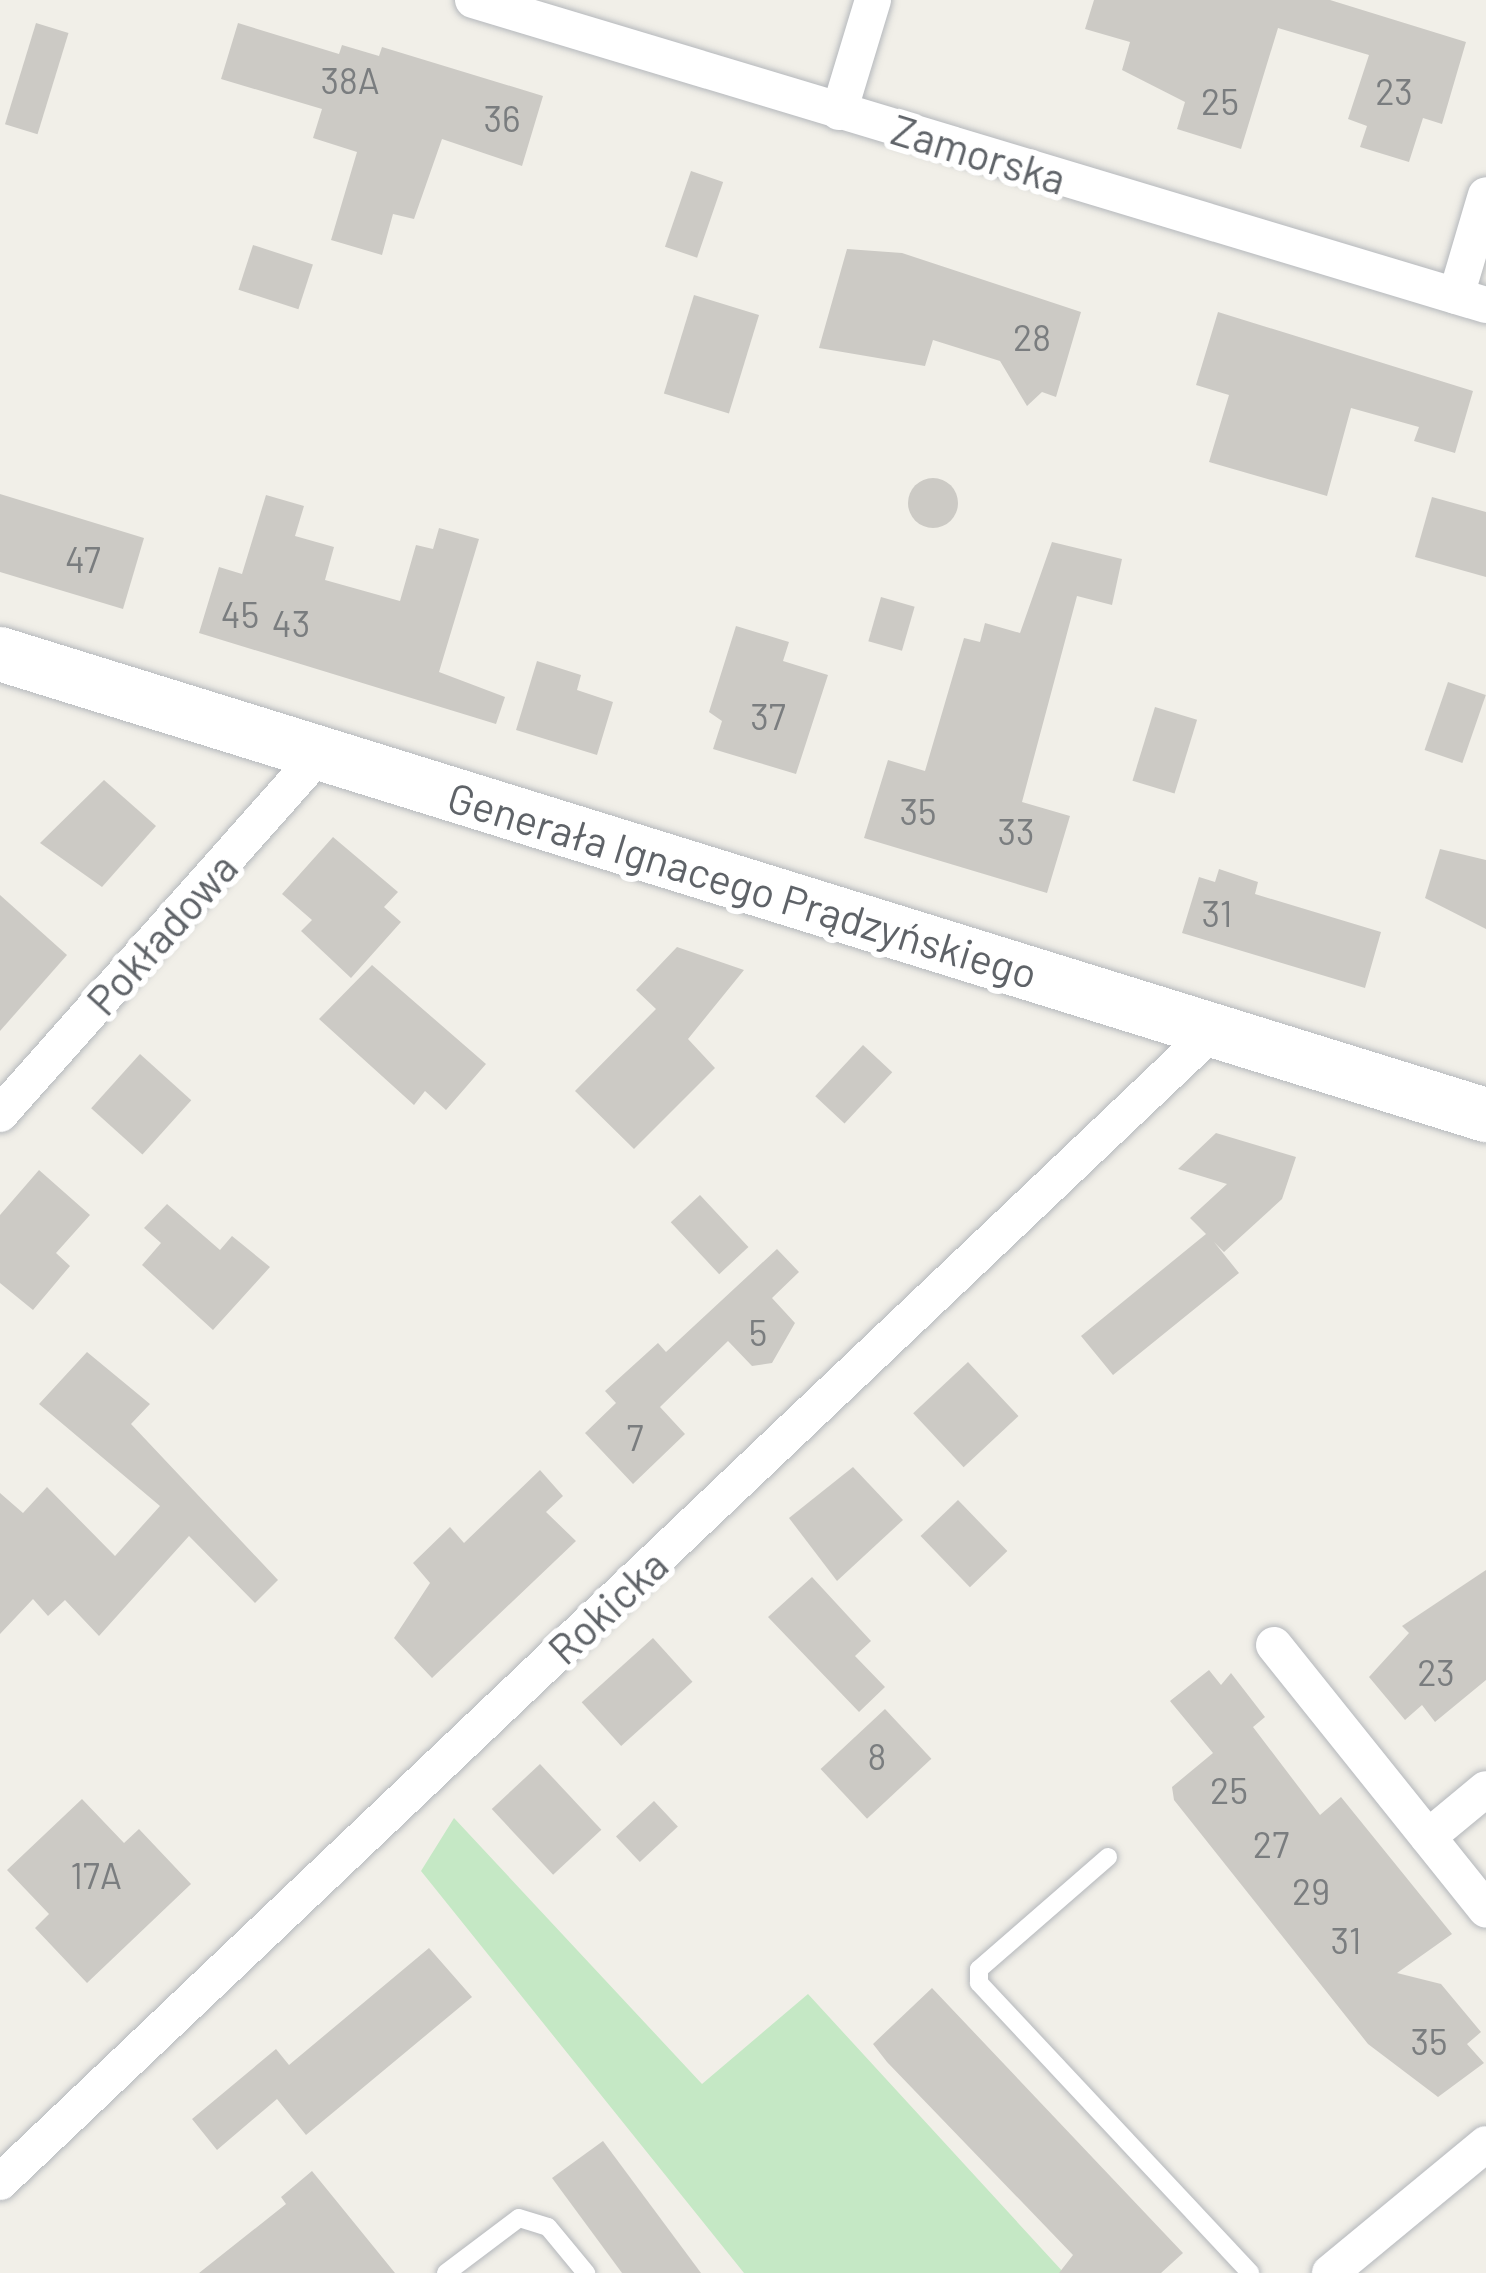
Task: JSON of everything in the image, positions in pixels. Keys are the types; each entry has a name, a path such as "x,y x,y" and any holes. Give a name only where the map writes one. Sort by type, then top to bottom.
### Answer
{"street":[{"name":"Zamorska","path":"473,0 1471,301"},
{"path":"839,112 873,0"},
{"path":"1471,301 1486,195"},
{"name":"Generała Ignacego Prądzyńskiego","path":"0,654 1486,1115"},
{"name":"Pokładowa","path":"0,1114 321,752"},
{"name":"Rokicka","path":"0,2182 1214,1030"},
{"path":"1274,1645 1486,1910"},
{"path":"1428,1838 1486,1790"},
{"path":"1330,2273 1486,2144"}],"lane":[{"path":"1108,1857 979,1969 980,1983 1250,2273"},
{"path":"446,2273 519,2218 548,2227 586,2273"}],"green space":[{"path":"454,1818 702,2084 808,1994 1064,2273 744,2273 421,1871"}],"building":[{"path":"1094,0 1330,0 1466,42 1442,124 1423,118 1409,162 1360,147 1367,126 1348,119 1369,55 1278,28 1241,149 1177,129 1185,102 1122,70 1130,42 1085,29"},
{"path":"36,23 69,33 38,134 5,124"},
{"path":"238,23 339,54 342,45 379,56 382,47 543,96 522,166 442,139 414,219 393,214 382,255 331,240 357,152 313,138 322,109 221,79"},
{"path":"691,171 723,182 697,258 665,247"},
{"path":"253,245 313,264 298,309 238,290"},
{"path":"847,249 902,253 1081,312 1056,397 1042,392 1027,406 1000,361 933,340 925,366 819,348"},
{"path":"694,295 759,315 729,413 664,393"},
{"path":"1218,312 1473,391 1455,453 1414,441 1419,427 1351,408 1327,496 1209,462 1229,395 1196,385"},
{"path":"933,478 951,485 958,503 951,521 933,528 915,521 908,503 915,485"},
{"path":"0,494 144,538 123,609 0,572"},
{"path":"266,495 304,506 295,536 334,547 325,580 400,601 416,545 433,549 439,528 479,539 439,672 505,697 496,724 199,633 219,567 242,574"},
{"path":"1432,497 1486,512 1486,577 1415,557"},
{"path":"1052,542 1122,559 1112,605 1077,596 1022,802 1070,816 1047,893 864,838 888,760 925,771 964,638 980,642 985,623 1020,633"},
{"path":"881,597 915,607 902,651 868,641"},
{"path":"736,626 789,642 783,661 828,675 796,774 713,749 722,721 709,712"},
{"path":"537,661 581,675 577,690 613,702 597,755 516,730"},
{"path":"1448,682 1486,695 1462,763 1425,750"},
{"path":"1155,707 1197,720 1175,793 1132,781"},
{"path":"104,780 156,826 102,887 40,843"},
{"path":"333,837 398,892 384,907 401,922 351,978 301,931 312,920 282,894"},
{"path":"1440,849 1486,860 1486,929 1425,898"},
{"path":"1219,869 1258,882 1255,894 1381,932 1365,988 1182,933 1199,877 1215,882"},
{"path":"0,895 67,955 0,1031"},
{"path":"677,947 744,970 688,1039 715,1068 634,1149 575,1091 656,1009 636,990"},
{"path":"372,965 486,1064 446,1110 425,1091 414,1105 319,1019"},
{"path":"863,1045 892,1072 845,1123 815,1096"},
{"path":"140,1054 191,1100 142,1154 91,1108"},
{"path":"1216,1133 1296,1157 1282,1199 1224,1252 1214,1242 1239,1273 1113,1375 1081,1336 1206,1234 1190,1218 1227,1184 1178,1169"},
{"path":"39,1170 90,1215 56,1253 70,1266 33,1310 0,1283 0,1215"},
{"path":"700,1195 748,1247 719,1274 671,1222"},
{"path":"167,1204 220,1250 232,1236 270,1267 213,1330 142,1265 161,1243 144,1228"},
{"path":"777,1249 799,1272 772,1298 795,1323 772,1363 752,1366 728,1341 660,1407 685,1434 633,1484 585,1433 616,1403 605,1391 658,1343 666,1352"},
{"path":"87,1352 150,1404 131,1424 278,1580 255,1603 189,1536 99,1636 65,1600 48,1616 33,1599 0,1634 0,1493 23,1513 47,1487 115,1556 160,1506 39,1404"},
{"path":"968,1362 1018,1416 964,1467 913,1413"},
{"path":"853,1467 903,1520 837,1581 789,1518"},
{"path":"540,1470 563,1496 546,1512 576,1541 432,1678 394,1638 430,1583 413,1563 450,1527 464,1543"},
{"path":"958,1500 1007,1551 970,1587 921,1536"},
{"path":"1486,1570 1486,1680 1435,1722 1422,1705 1405,1720 1369,1677 1409,1633 1402,1626"},
{"path":"812,1577 871,1641 855,1656 885,1687 859,1712 768,1617"},
{"path":"653,1638 692,1682 621,1746 582,1702"},
{"path":"1209,1670 1221,1685 1231,1673 1265,1717 1253,1727 1320,1815 1341,1797 1452,1934 1397,1973 1441,1984 1481,2032 1467,2044 1484,2063 1438,2097 1368,2044 1174,1800 1172,1787 1213,1753 1170,1701"},
{"path":"885,1709 931,1759 867,1819 821,1769"},
{"path":"540,1764 601,1830 553,1875 492,1809"},
{"path":"82,1799 124,1843 139,1829 191,1884 87,1983 35,1928 49,1914 7,1870"},
{"path":"654,1801 678,1827 640,1862 616,1836"},
{"path":"429,1948 472,1997 306,2135 277,2099 217,2150 192,2119 276,2049 289,2065"},
{"path":"932,1988 1183,2253 1161,2273 1059,2273 1073,2255 887,2062 873,2044"},
{"path":"603,2141 701,2273 622,2273 552,2178"},
{"path":"312,2171 395,2273 199,2273 286,2204 281,2197"}]}
